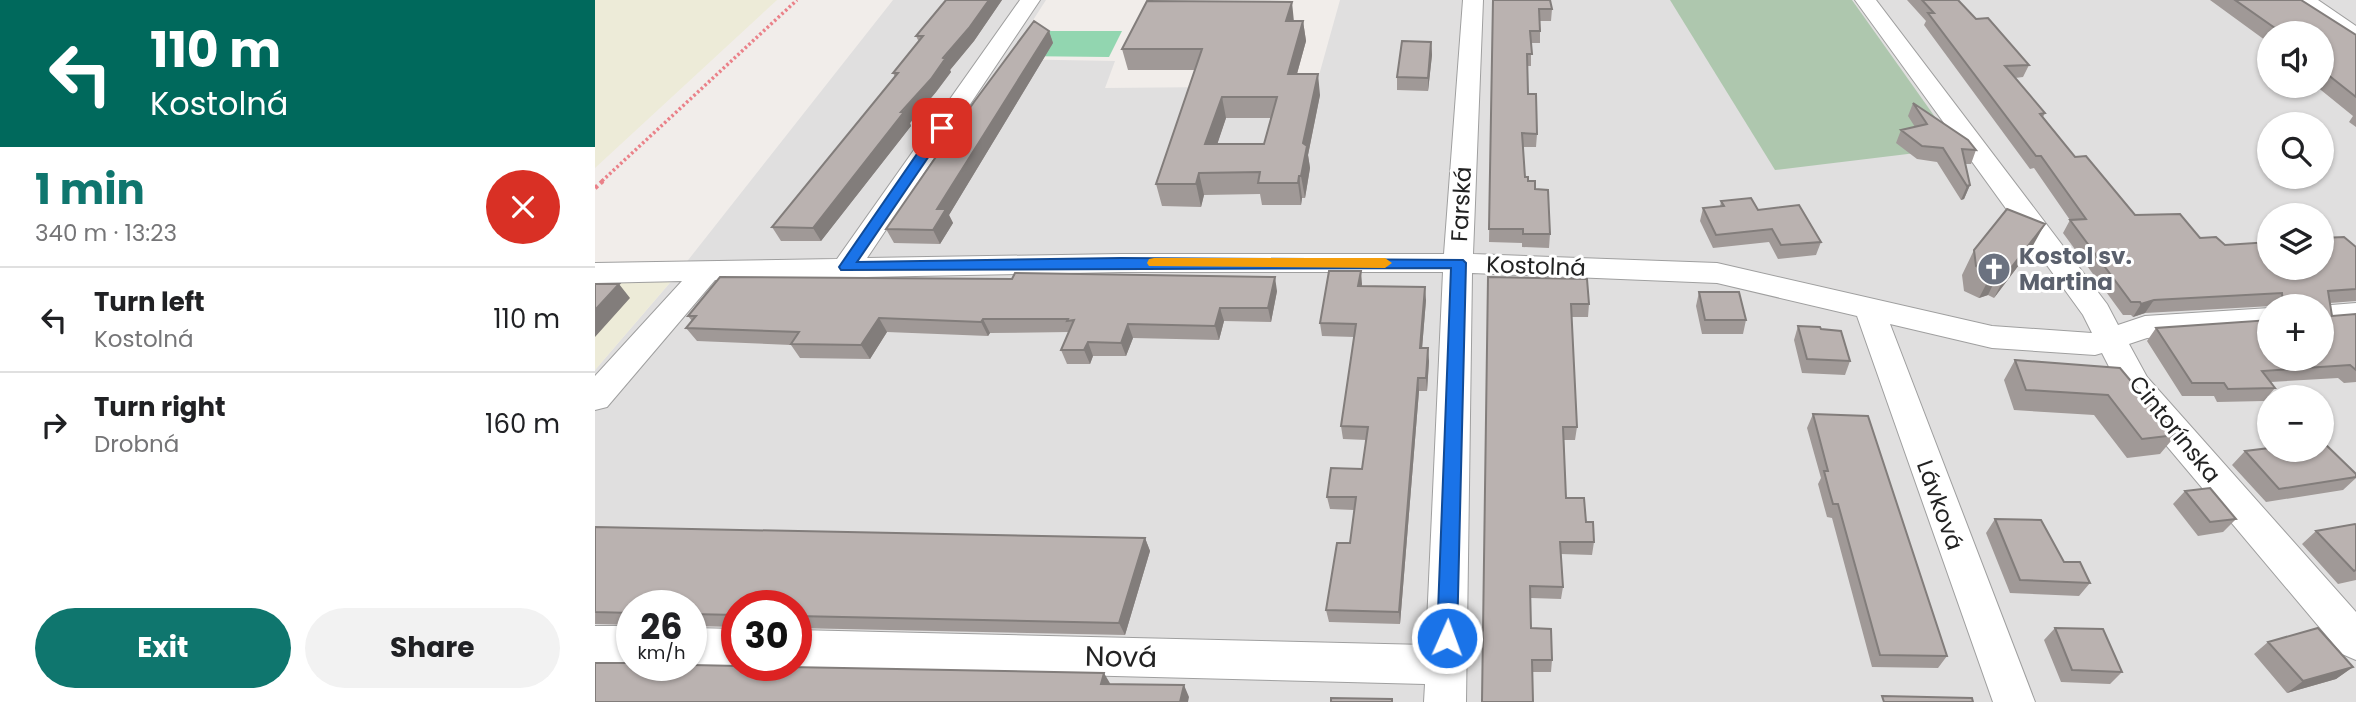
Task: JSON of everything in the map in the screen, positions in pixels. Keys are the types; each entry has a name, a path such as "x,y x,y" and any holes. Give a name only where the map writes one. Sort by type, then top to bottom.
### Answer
{"street":[{"path":"846,267 1030,0"},
{"name":"Farská","path":"1446,683 1458,263 1473,0"},
{"name":"Cintorínska","path":"1865,0 2096,311 2135,386 2356,641"},
{"path":"2304,0 2356,36"},
{"name":"Kostolná","path":"595,273 1121,263 1458,263 1717,273 1992,337 2095,344 2144,327 2257,320"},
{"path":"595,398 707,271"},
{"name":"Lávková","path":"1869,308 2014,702"},
{"path":"2334,315 2356,314"},
{"path":"595,645 616,645"},
{"name":"Nová","path":"812,650 1446,683"}],"path":[{"path":"595,188 797,0"}],"shaded area":[{"path":"595,0 777,0 595,168"},
{"path":"893,0 1046,0 1008,59 1115,61 1105,88 1316,86 1340,0 2356,0 2356,702 595,702 595,370 674,278"},
{"path":"674,278 595,370 595,279"}],"green space":[{"path":"1670,0 1852,0 1957,148 1775,170"},
{"path":"1029,31 1122,31 1109,57 1012,56"}],"building":[{"path":"946,0 989,0 943,58 945,59 931,79 901,112 904,112 813,228 772,227 898,73 893,73 923,36 916,36"},
{"path":"1493,0 1550,0 1552,9 1539,9 1540,31 1530,31 1532,54 1527,54 1528,94 1536,94 1537,134 1522,133 1525,177 1528,177 1528,181 1535,181 1535,189 1548,190 1550,234 1523,234 1523,229 1489,229"},
{"path":"1922,0 1958,0 1976,19 1988,18 2029,65 2005,66 2045,113 2040,114 2075,157 2086,156 2135,215 2180,214 2200,238 2216,237 2225,245 2257,243 2257,280 2334,280 2334,237 2344,237 2356,247 2356,289 2328,291 2328,294 2257,294 2154,300 2141,304 2131,302 2070,220 2086,219 2041,156 2036,156 1928,13 1934,13"},
{"path":"2235,0 2301,0 2334,21 2265,21"},
{"path":"1147,1 1292,2 1286,21 1303,21 1288,74 1318,74 1303,143 1307,146 1298,183 1258,183 1260,172 1199,173 1196,184 1156,184 1202,49 1122,49","holes":["1222,97 1277,97 1264,144 1205,144"]},
{"path":"1034,21 1049,31 937,209 946,209 933,230 886,229 974,102"},
{"path":"2334,21 2356,35 2356,97 2334,80"},
{"path":"1402,41 1431,42 1428,78 1397,77"},
{"path":"1913,103 1968,140 1976,150 1962,149 1970,185 1967,186 1943,148 1922,146 1901,130 1927,124"},
{"path":"1751,198 1758,210 1799,205 1821,242 1781,245 1772,229 1716,235 1703,208 1724,206 1721,201"},
{"path":"2007,209 2045,224 2007,273 2000,270 1992,273 1976,266 1974,250"},
{"path":"1329,271 1361,271 1358,286 1425,287 1420,348 1428,348 1426,378 1418,378 1399,612 1326,610 1337,543 1350,543 1356,497 1327,497 1331,468 1362,469 1368,427 1341,426 1356,324 1320,323"},
{"path":"1015,273 1275,277 1268,308 1220,308 1215,326 1128,324 1121,343 1088,342 1084,350 1061,350 1074,320 1067,321 1068,319 983,319 981,322 879,318 861,345 791,344 799,332 686,328 696,316 688,316 720,277 1012,279"},
{"path":"1488,277 1587,279 1589,304 1571,304 1577,427 1563,427 1566,498 1584,498 1586,522 1593,522 1594,542 1560,542 1563,587 1530,586 1531,628 1551,629 1552,660 1532,660 1533,702 1482,702"},
{"path":"595,284 619,284 595,310"},
{"path":"1699,292 1739,292 1746,320 1705,320"},
{"path":"2356,314 2356,370 2350,365 2334,366 2334,316"},
{"path":"2257,321 2257,371 2262,371 2273,385 2228,389 2224,383 2192,383 2156,328"},
{"path":"1798,326 1841,331 1850,361 1807,359"},
{"path":"2015,360 2120,368 2176,435 2142,439 2108,395 2026,390"},
{"path":"1813,414 1868,416 1947,656 1880,655 1838,504 1833,504 1829,490 1824,471 1828,471"},
{"path":"2257,450 2257,462 2334,462 2334,453 2356,477 2279,489 2245,451"},
{"path":"2210,488 2236,519 2210,522 2185,491"},
{"path":"1995,519 2041,520 2064,562 2080,562 2090,583 2020,580"},
{"path":"2355,524 2356,570 2354,571 2316,531"},
{"path":"595,527 1145,538 1119,623 812,616 812,590 721,590 721,615 707,614 707,590 616,590 616,613 595,612"},
{"path":"2055,628 2103,629 2122,672 2072,670"},
{"path":"2318,628 2353,667 2303,681 2268,642"},
{"path":"595,663 616,663 616,681 707,681 707,665 721,666 721,681 812,681 812,667 1104,673 1101,684 1184,685 1180,702 595,702"},
{"path":"1882,696 1972,698 1973,702 1884,702"},
{"path":"1331,698 1392,699 1392,702 1331,702"}],"slow traffic":[{"path":"1154,263 1385,263"}],"place":[{"name":"Kostol sv. Martina","path":"1994,269"}],"route":[{"path":"942,128 846,267 1121,263 1458,263 1447,638"}]}
